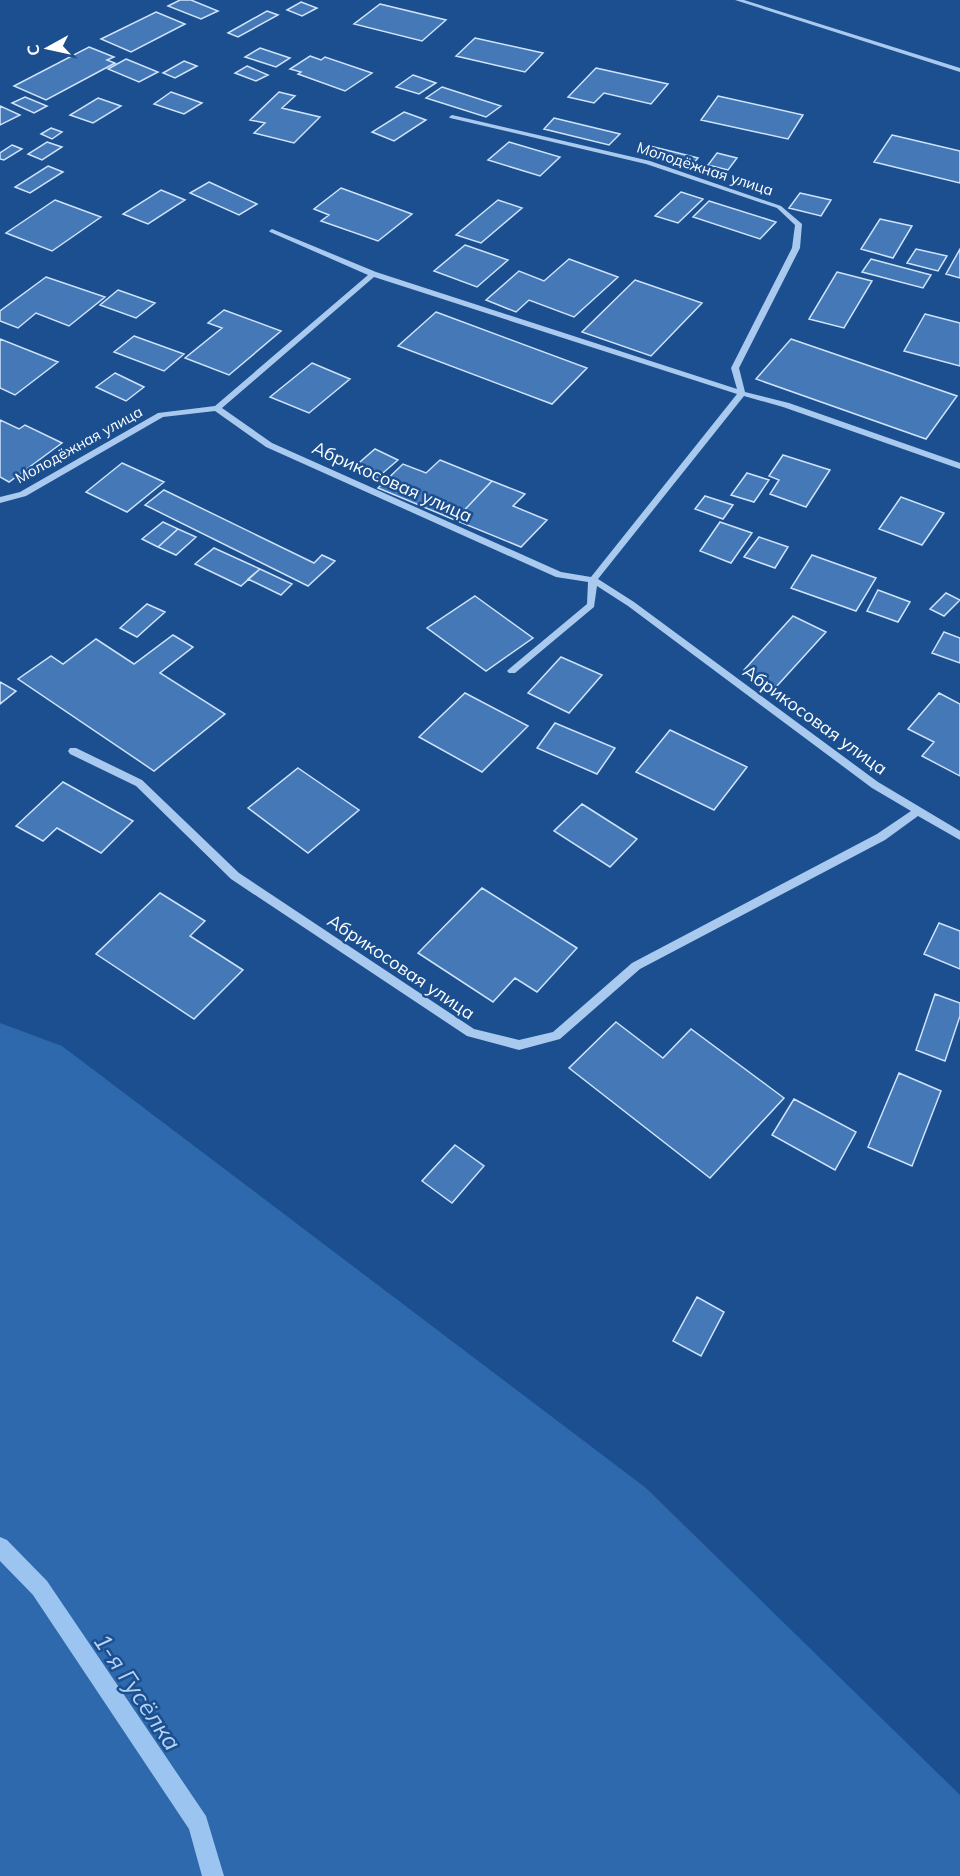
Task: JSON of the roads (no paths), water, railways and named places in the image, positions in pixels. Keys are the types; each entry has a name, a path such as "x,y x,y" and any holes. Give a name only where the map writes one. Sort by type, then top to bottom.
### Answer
{"street":[{"path":"738,0 960,70"},
{"name":"Молодёжная улица","path":"452,117 648,162 779,207 799,224 796,248 735,368 742,393"},
{"path":"272,231 373,274 742,393 786,405 957,465 960,454"},
{"path":"217,408 373,274"},
{"path":"512,671 591,606 593,580 742,393"},
{"name":"Молодёжная улица","path":"0,500 23,494 161,415 217,408"},
{"name":"Абрикосовая улица","path":"217,408 269,445 559,575 593,580 631,604 875,786 960,836"},
{"name":"Абрикосовая улица","path":"73,751 139,783 235,876 471,1033 519,1045 556,1036 636,966 881,837 918,811"}],"waterway":[{"name":"1-я Гусёлка","path":"0,1547 40,1588 198,1824 213,1876"}]}
